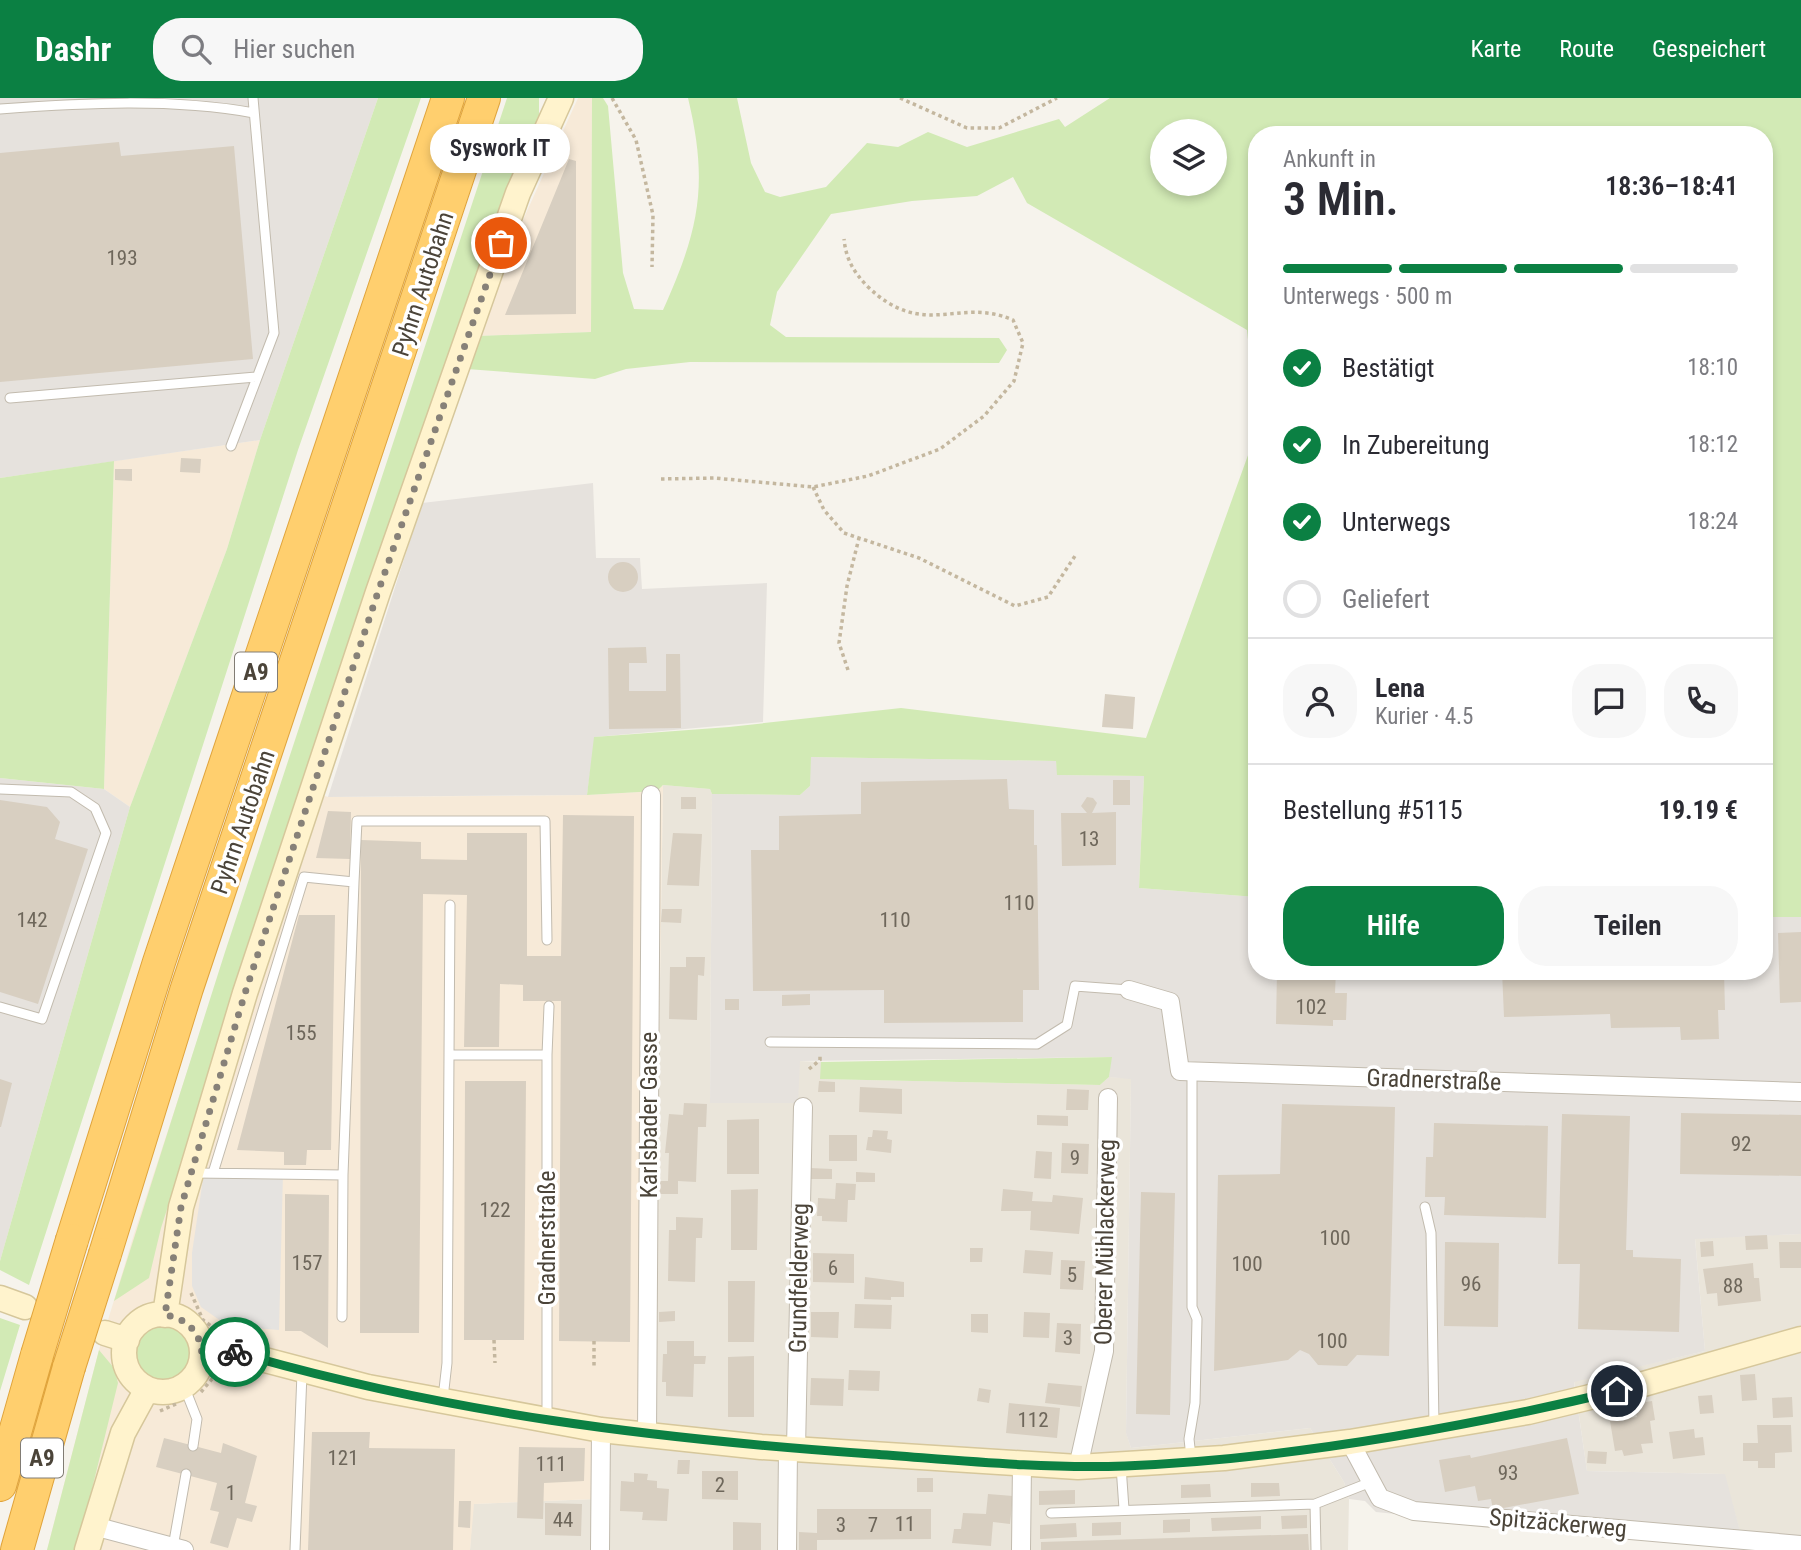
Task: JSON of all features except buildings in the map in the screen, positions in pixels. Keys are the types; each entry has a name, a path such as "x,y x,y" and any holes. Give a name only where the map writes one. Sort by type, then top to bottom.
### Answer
{"highway":[{"name":"Pyhrn Autobahn","path":"17,1550 69,1367 187,988 483,100"},
{"name":"Pyhrn Autobahn","path":"0,1485 37,1355 159,962 446,102"}],"main road":[{"path":"165,1315 181,1207 202,1173 383,579 519,193 561,98"},
{"path":"0,1298 25,1307"},
{"path":"165,1315 197,1323 202,1355 197,1373 184,1386 166,1392 147,1389 136,1382 126,1365 116,1336 134,1328 145,1319 165,1315"},
{"path":"202,1355 227,1350 302,1372 547,1420 647,1436 792,1449 1078,1467 1192,1461 1350,1442 1528,1412 1640,1385 1801,1339"},
{"path":"87,1550 123,1433 147,1389"}],"street":[{"name":"Karlsbader Gasse","path":"647,1436 651,795"},
{"path":"1129,989 1170,1002 1180,1072 1192,1072"},
{"name":"Gradnerstraße","path":"1192,1072 1801,1092"},
{"name":"Oberer Mühlackerweg","path":"1078,1467 1104,1351 1108,1098"},
{"name":"Grundfelderweg","path":"787,1550 803,1107"},
{"path":"600,1550 601,1430"},
{"name":"Spitzäckerweg","path":"1350,1442 1380,1499 1414,1511 1801,1545"},
{"path":"1021,1464 1021,1550"},
{"path":"94,1526 178,1549"}],"lane":[{"path":"231,446 274,333 253,98"},
{"path":"0,109 94,102 226,108 254,113"},
{"path":"10,398 256,377"},
{"path":"0,789 71,792 95,808 106,832 43,1019 0,1007"},
{"path":"342,1317 343,1175 357,821 545,821 547,940"},
{"path":"295,873 354,881"},
{"path":"443,1400 447,1363 450,905"},
{"path":"770,1042 1037,1044 1067,1025 1074,986 1129,989"},
{"name":"Gradnerstraße","path":"547,1420 548,1006"},
{"path":"449,1055 547,1055"},
{"path":"1192,1072 1192,1307 1197,1319 1195,1403 1189,1430 1192,1461"},
{"path":"202,1173 343,1175"},
{"path":"1425,1208 1430,1233 1434,1428"},
{"path":"295,1550 302,1372"},
{"path":"184,1386 197,1419 193,1446"},
{"path":"1121,1466 1124,1509"},
{"path":"178,1549 186,1474"},
{"path":"1051,1513 1315,1504 1371,1482"},
{"path":"1315,1504 1317,1550"}],"path":[{"path":"612,98 636,140 653,215 652,267"},
{"path":"900,98 967,128 999,128 1051,104 1057,98"},
{"path":"661,479 714,478 813,487 869,476 940,449 984,416 1014,381 1023,343 1013,320 998,313 911,314 892,307 858,276 846,257 844,239"},
{"path":"813,487 824,510 844,533 919,558 1015,606 1048,597 1075,556"},
{"path":"848,670 839,643 847,586 859,538"},
{"path":"189,1284 197,1323"},
{"path":"494,1340 495,1363"},
{"path":"594,1342 594,1368"},
{"path":"209,1382 235,1371"}],"shaded area":[{"path":"0,98 378,98 260,440 0,478"},
{"path":"578,98 592,98 591,332 478,336 500,271"},
{"path":"260,440 227,549 130,807 104,789 114,461"},
{"path":"593,483 596,558 640,558 642,589 767,583 763,722 595,737 587,795 328,797 422,503"},
{"path":"810,757 1056,761 1058,775 1144,776 1139,888 1248,896 1248,980 1773,980 1773,917 1801,917 1801,1234 1695,1239 1705,1351 1574,1382 1587,1471 1725,1474 1745,1550 1376,1512 1365,1501 1349,1499 1344,1482 1310,1428 1131,1448 1126,1433 1131,1079 1109,1077 1111,1057 800,1061 798,1103 710,1103 712,794 800,795 810,786"},
{"path":"0,778 104,789 130,807 0,1261"},
{"path":"282,782 328,797 587,795 657,791 663,785 653,1438 603,1432 596,1499 474,1504 470,1550 47,1550 99,1350 134,1234"},
{"path":"663,785 710,789 712,794 710,1102 799,1061 821,1062 821,1079 1100,1085 1109,1077 1131,1078 1126,1432 1131,1448 1310,1428 1344,1482 1349,1499 1348,1550 470,1550 473,1504 596,1499 603,1432 653,1438"},
{"path":"204,1172 283,1173 279,1330 228,1326 201,1307 192,1286 192,1253"},
{"path":"1801,1234 1801,1550 1745,1550 1724,1474 1587,1471 1574,1381 1705,1351 1695,1238"}],"green space":[{"path":"378,98 421,98 298,450 29,1285 0,1270 0,1261 130,807 227,549 260,440"},
{"path":"507,98 539,98 539,117 277,866 161,1228 149,1278 114,1301 225,952"},
{"path":"592,98 603,98 608,106 623,273 634,309 663,310 685,255 697,207 698,157 688,98 737,98 751,163 765,192 780,197 826,187 867,143 898,147 928,132 967,147 1059,119 1065,127 1110,98 1801,98 1801,917 1773,917 1773,126 1248,126 1248,340 1247,330 1027,203 1013,177 977,196 912,201 831,214 777,292 770,325 786,337 999,338 1007,350 999,363 690,362 626,369 595,379 467,369 478,336 591,332"},
{"path":"1248,455 1248,896 1139,888 1144,776 1057,775 1056,761 811,757 810,786 800,795 712,794 710,789 663,785 657,791 587,795 594,737 729,727 901,708 1146,738"},
{"path":"114,461 104,789 0,778 0,478"},
{"path":"1112,1057 1109,1077 1100,1085 820,1079 821,1062"},
{"path":"0,1318 20,1325 0,1391"},
{"path":"158,1324 170,1324 180,1328 188,1336 192,1352 188,1368 180,1376 170,1380 158,1380 148,1376 140,1368 136,1358 136,1346 140,1336 148,1328"},
{"path":"99,1350 114,1368 118,1383 77,1550 47,1550"}],"way so far":[{"path":"235,1352 212,1351 202,1355 199,1339 190,1325 179,1318 165,1315 181,1207 245,993 286,869 378,592 501,243"}],"place":[{"name":"Syswork IT","path":"501,243"}],"route":[{"path":"235,1352 302,1372 368,1387 601,1430 761,1447 1078,1467 1192,1461 1350,1442 1528,1412 1617,1391"}]}
